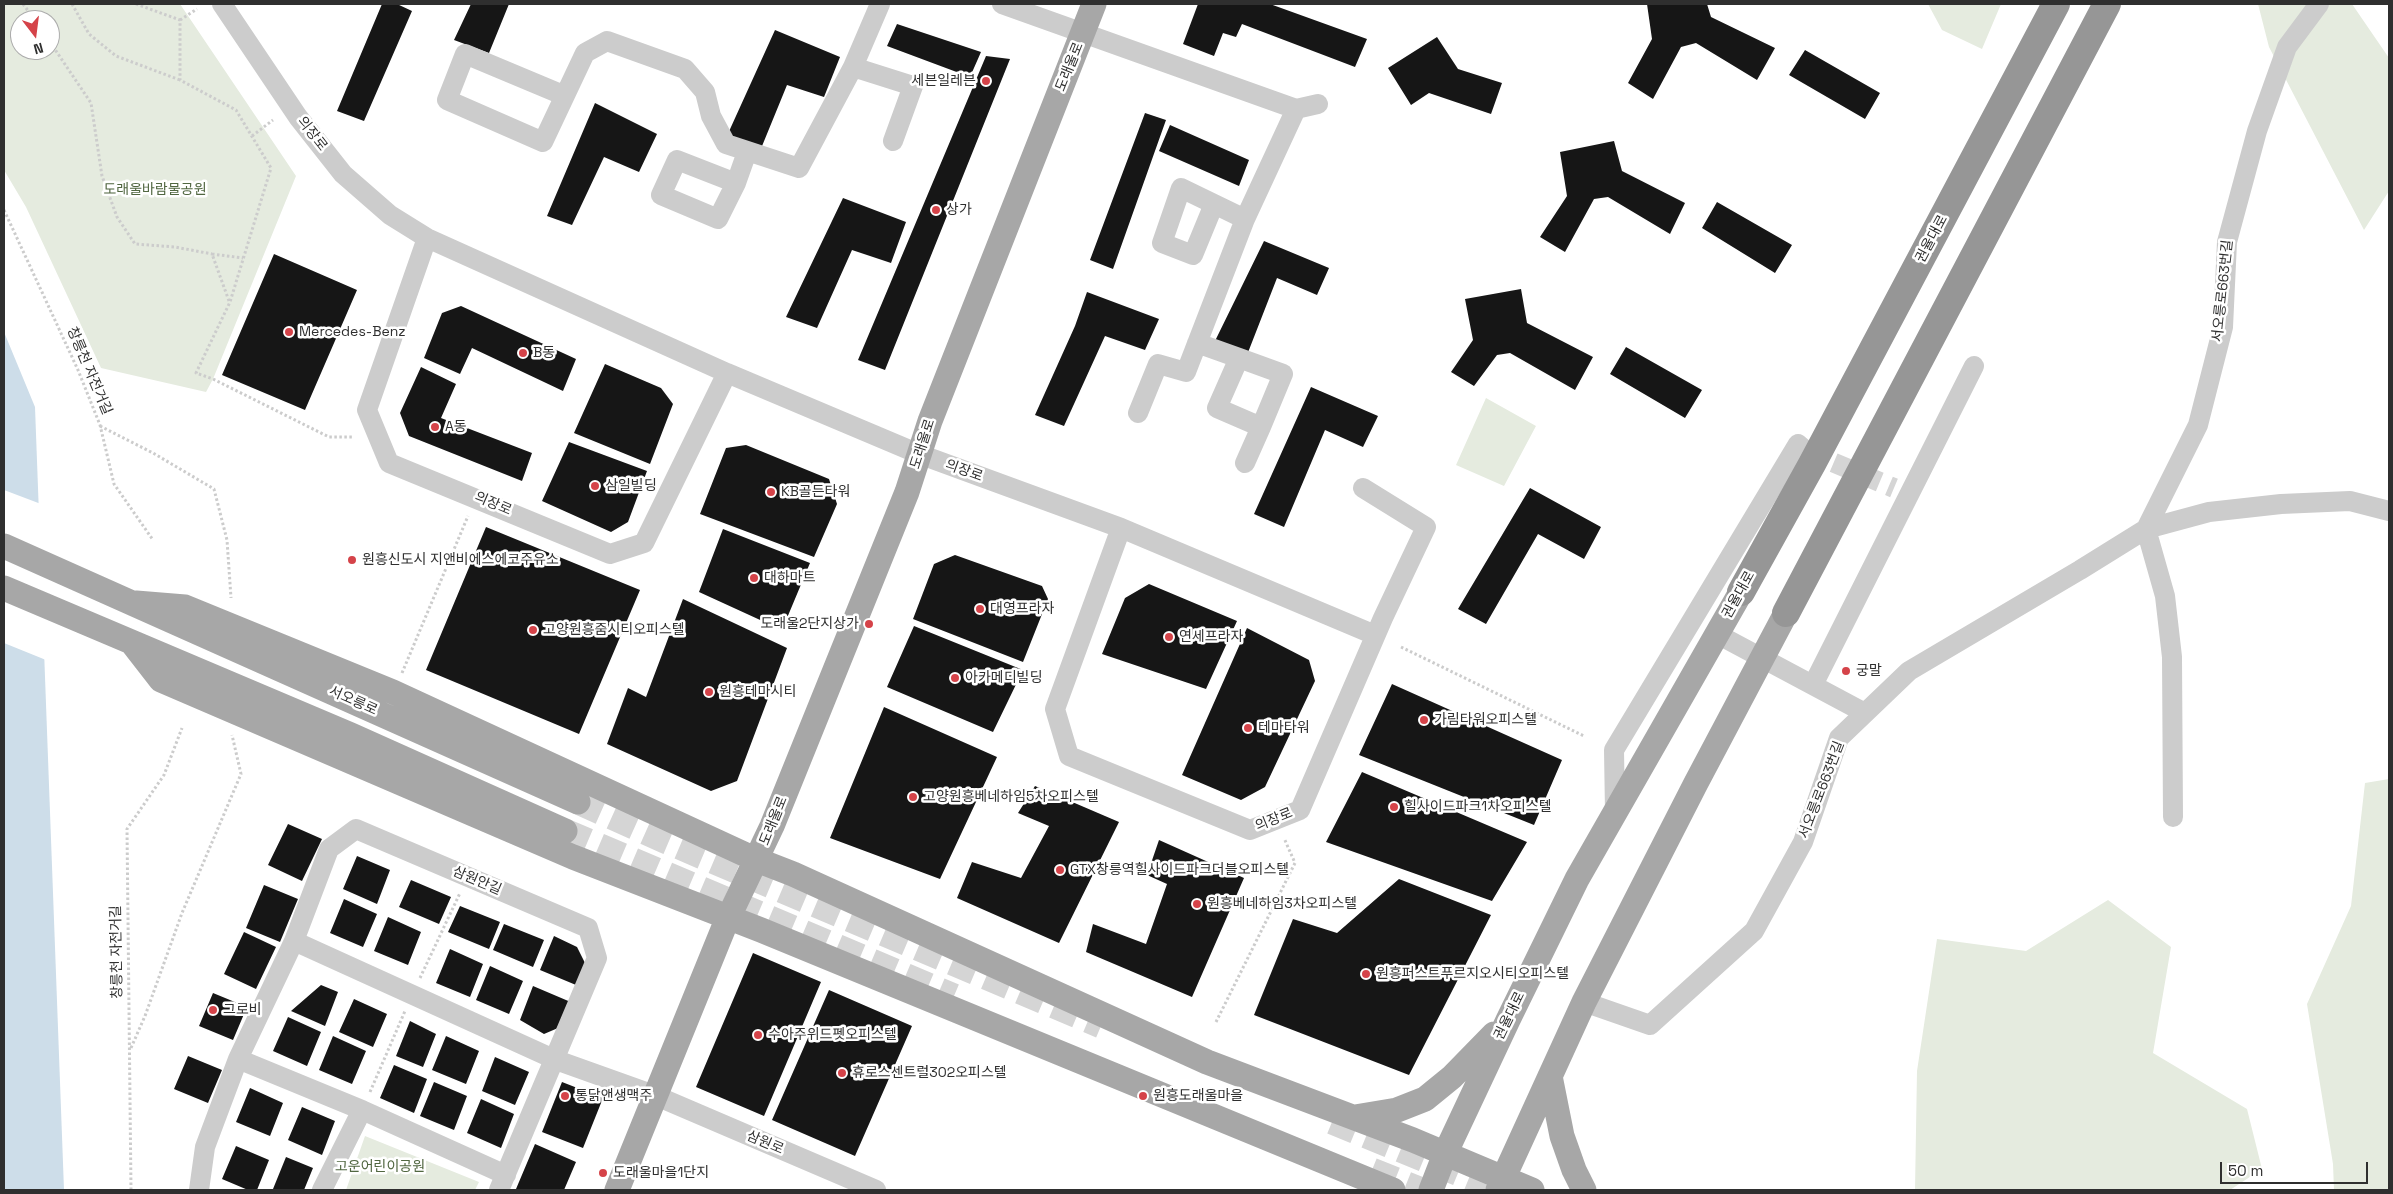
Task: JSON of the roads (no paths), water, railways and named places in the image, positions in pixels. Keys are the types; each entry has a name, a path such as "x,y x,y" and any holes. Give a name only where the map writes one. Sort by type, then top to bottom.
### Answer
{"highway":[{"name":"권율대로","path":"1741,592 1817,455 2056,4"},
{"path":"1786,613 2107,4"}],"main road":[{"name":"도래울로","path":"730,919 757,860 907,492 930,421 1094,4"},
{"name":"서오릉로","path":"4,546 578,802"},
{"path":"4,588 352,735 565,831"},
{"name":"권율대로","path":"1431,1190 1445,1154 1577,879 1741,592"},
{"path":"132,602 185,607 393,692 757,860 792,874 1207,1062 1445,1154 1501,1184 1532,1190"},
{"path":"1501,1184 1584,1002 1696,782 1786,613"},
{"path":"129,642 161,680 573,856 780,938 1392,1190"},
{"path":"617,1190 654,1095 724,927 730,919"},
{"path":"1350,1117 1381,1114 1425,1099 1452,1078 1508,1020"},
{"path":"1550,1076 1562,1136 1574,1170 1584,1190"},
{"path":"1339,1168 1358,1190"}],"street":[{"name":"의장로","path":"222,4 298,117 343,174 390,215 427,238 726,373 919,454 1121,528 1375,635 1300,810 1250,830 1070,756 1055,709 1121,528"},
{"path":"563,95 466,54 447,100 543,142 563,95 585,53 607,41 685,69 705,92 710,116 726,144 799,168 853,67 880,4"},
{"path":"1002,4 1084,31 1296,109 1318,104"},
{"name":"서오릉로663번길","path":"2146,529 2198,425 2222,327 2227,242 2256,131 2287,48 2319,4"},
{"path":"853,67 914,86 893,141"},
{"path":"1138,413 1158,364 1186,372 1245,219 1296,109"},
{"path":"736,183 747,152"},
{"path":"1214,204 1245,219"},
{"name":"의장로","path":"427,238 367,410 389,462 610,554 644,543 726,373"},
{"path":"1197,343 1283,374 1244,462"},
{"path":"1239,358 1217,408 1261,427"},
{"path":"1813,685 1901,492 1974,366"},
{"path":"1615,812 1614,750 1798,444 1806,450"},
{"path":"1363,488 1426,527 1375,635"},
{"name":"서오릉로663번길","path":"1584,1002 1650,1025 1754,931 1803,842 1839,738 1909,671 2146,529 2208,512 2281,504 2350,501 2389,511"},
{"path":"2146,529 2166,596 2172,657 2173,817"},
{"path":"1717,634 1865,713"},
{"name":"삼원안길","path":"199,1190 205,1147 238,1059 294,940 329,849 356,829 588,928 597,958 503,1183 362,1110 238,1059"},
{"path":"294,940 556,1060 654,1095"},
{"name":"삼원로","path":"654,1095 876,1190"},
{"path":"322,1190 362,1110"}],"water":[{"path":"4,332 35,407 64,1190 4,1190"}],"tunnel":[{"path":"1806,451 1894,488"},
{"path":"578,802 665,841 1101,1026"},
{"path":"565,831 954,996"},
{"path":"1332,1122 1498,1190"},
{"path":"1372,1170 1422,1190"}],"place":[{"name":"세븐일레븐","path":"986,81"},
{"name":"상가","path":"936,210"},
{"name":"Mercedes-Benz","path":"289,332"},
{"name":"B동","path":"523,353"},
{"name":"A동","path":"435,427"},
{"name":"삼일빌딩","path":"595,486"},
{"name":"KB골든타워","path":"771,492"},
{"name":"원흥신도시 지앤비에스에코주유소","path":"352,560"},
{"name":"대하마트","path":"754,578"},
{"name":"대영프라자","path":"980,609"},
{"name":"도래울2단지상가","path":"869,624"},
{"name":"고양원흥줌시티오피스텔","path":"533,630"},
{"name":"연세프라자","path":"1169,637"},
{"name":"궁말","path":"1846,671"},
{"name":"아카메디빌딩","path":"955,678"},
{"name":"원흥테마시티","path":"709,692"},
{"name":"가림타워오피스텔","path":"1424,720"},
{"name":"테마타워","path":"1248,728"},
{"name":"고양원흥베네하임5차오피스텔","path":"913,797"},
{"name":"힐사이드파크1차오피스텔","path":"1394,807"},
{"name":"GTX창릉역힐사이드파크더블오피스텔","path":"1060,870"},
{"name":"원흥베네하임3차오피스텔","path":"1197,904"},
{"name":"원흥퍼스트푸르지오시티오피스텔","path":"1366,974"},
{"name":"그로비","path":"213,1010"},
{"name":"수아주위드펫오피스텔","path":"758,1035"},
{"name":"휴로스센트럴302오피스텔","path":"842,1073"},
{"name":"통닭앤생맥주","path":"565,1096"},
{"name":"원흥도래울마을","path":"1143,1096"},
{"name":"도래울마을1단지","path":"603,1173"}],"park label":[{"name":"도래울바람물공원","path":"155,190"},
{"name":"고운어린이공원","path":"380,1167"}]}
